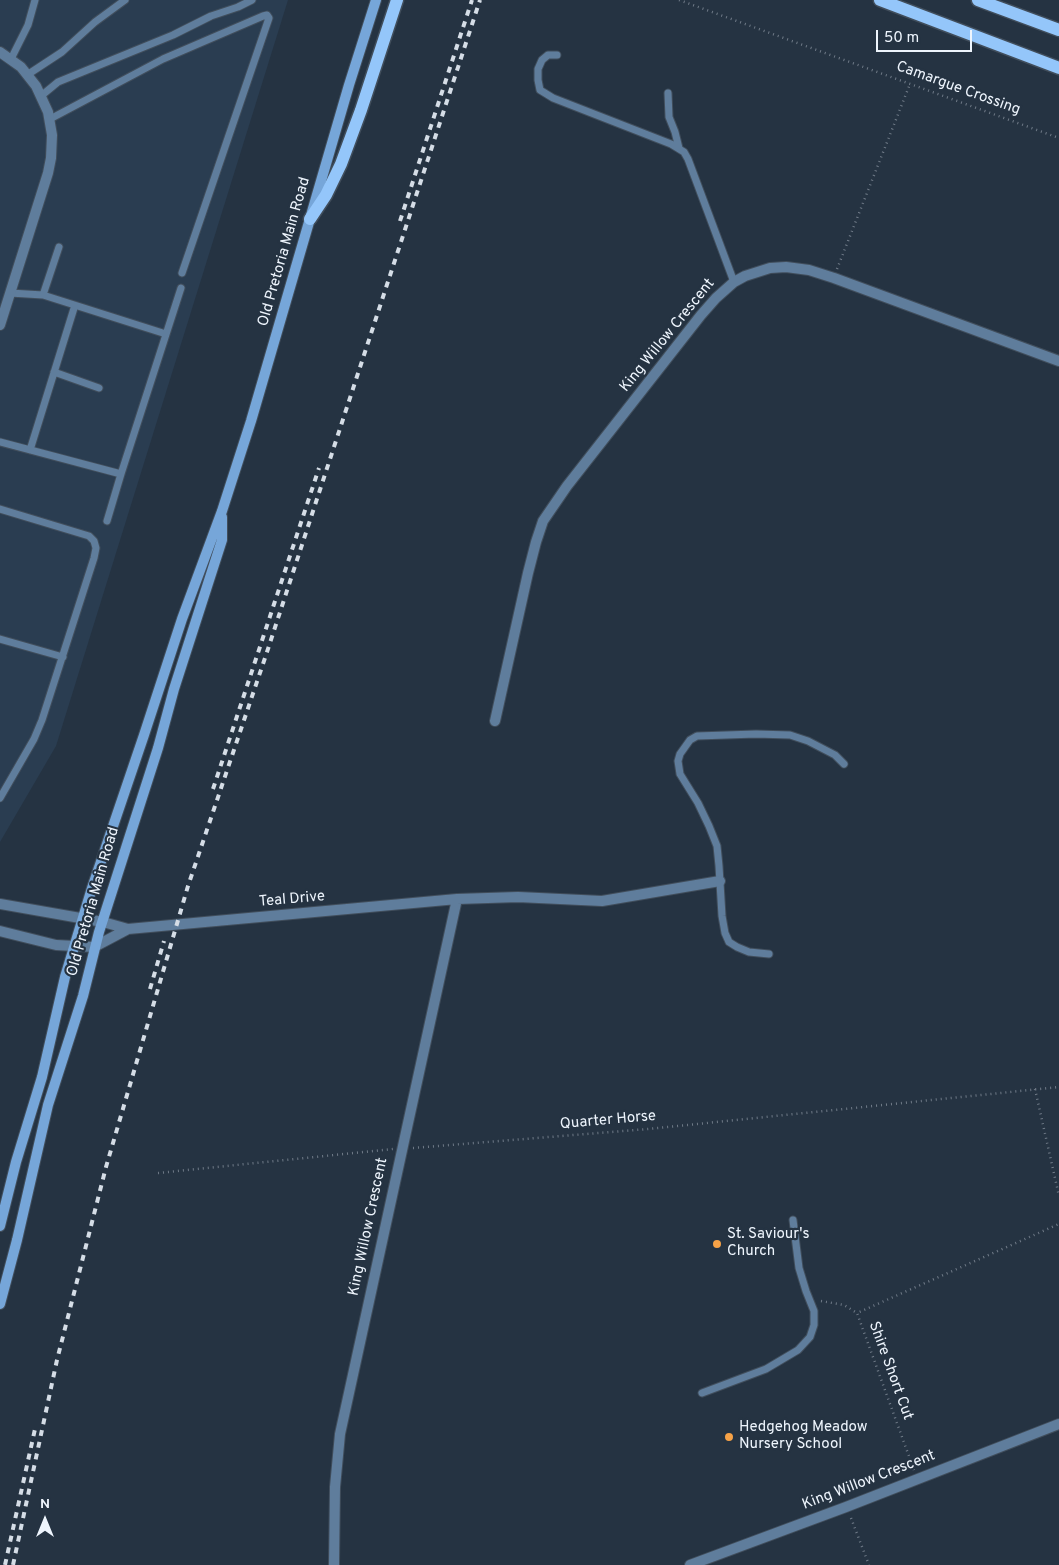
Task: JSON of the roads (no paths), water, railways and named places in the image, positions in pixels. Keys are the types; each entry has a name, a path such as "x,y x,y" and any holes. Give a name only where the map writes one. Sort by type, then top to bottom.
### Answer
{"main road":[{"name":"Old Pretoria Main Road","path":"0,1226 16,1162 42,1077 65,977 76,947 83,918 182,619 222,511 251,421 376,0"},
{"path":"310,219 326,195 341,164 397,0"},
{"path":"880,0 1059,68"},
{"path":"978,0 1059,30"},
{"name":"Old Pretoria Main Road","path":"0,1304 17,1240 48,1105 83,996 94,947 222,540 222,511"}],"street":[{"path":"0,52 11,59 28,75 41,96 50,119 52,148 48,173 0,325"},
{"name":"King Willow Crescent","path":"495,721 528,573 543,521 567,486 701,316 716,298 734,282 753,273 779,267 809,270 1059,361"},
{"name":"Teal Drive","path":"0,904 83,918 128,929 457,899 518,897 602,901 720,881"},
{"name":"King Willow Crescent","path":"334,1565 335,1487 340,1434 457,899"},
{"name":"Teal Drive","path":"94,947 128,929"},
{"path":"0,931 56,945 94,947"},
{"name":"King Willow Crescent","path":"690,1565 846,1507 1059,1424"}],"lane":[{"path":"11,59 28,25 35,0"},
{"path":"28,75 62,52 95,22 125,0"},
{"path":"41,96 58,82 252,0"},
{"path":"50,119 163,59 267,15 269,18 182,273"},
{"path":"557,55 548,55 542,60 538,69 540,90 553,98 679,148"},
{"path":"668,93 668,117 675,132 679,148 688,159 734,282"},
{"path":"43,295 59,247"},
{"path":"107,521 181,288"},
{"path":"10,293 43,295 166,334"},
{"path":"30,450 75,305"},
{"path":"54,372 99,388"},
{"path":"0,442 121,474"},
{"path":"0,509 89,536 94,541 96,548 63,657 34,738 0,798"},
{"path":"0,639 63,657"},
{"path":"769,954 749,952 729,942 725,933 722,916 718,854 714,837 698,803 684,783 678,770 680,754 690,740 697,736 790,735 822,748 844,764"},
{"path":"702,1393 766,1370 798,1350 810,1337 814,1325 814,1311 799,1268 793,1220"}],"railway":[{"path":"400,221 472,0"},
{"path":"13,1565 57,1360 106,1167 188,886 266,655 480,0"},
{"path":"213,789 319,468"},
{"path":"150,989 164,941"},
{"path":"5,1565 35,1429"}],"place":[{"name":"St. Saviour's Church","path":"717,1244"},
{"name":"Hedgehog Meadow Nursery School","path":"729,1437"}]}
